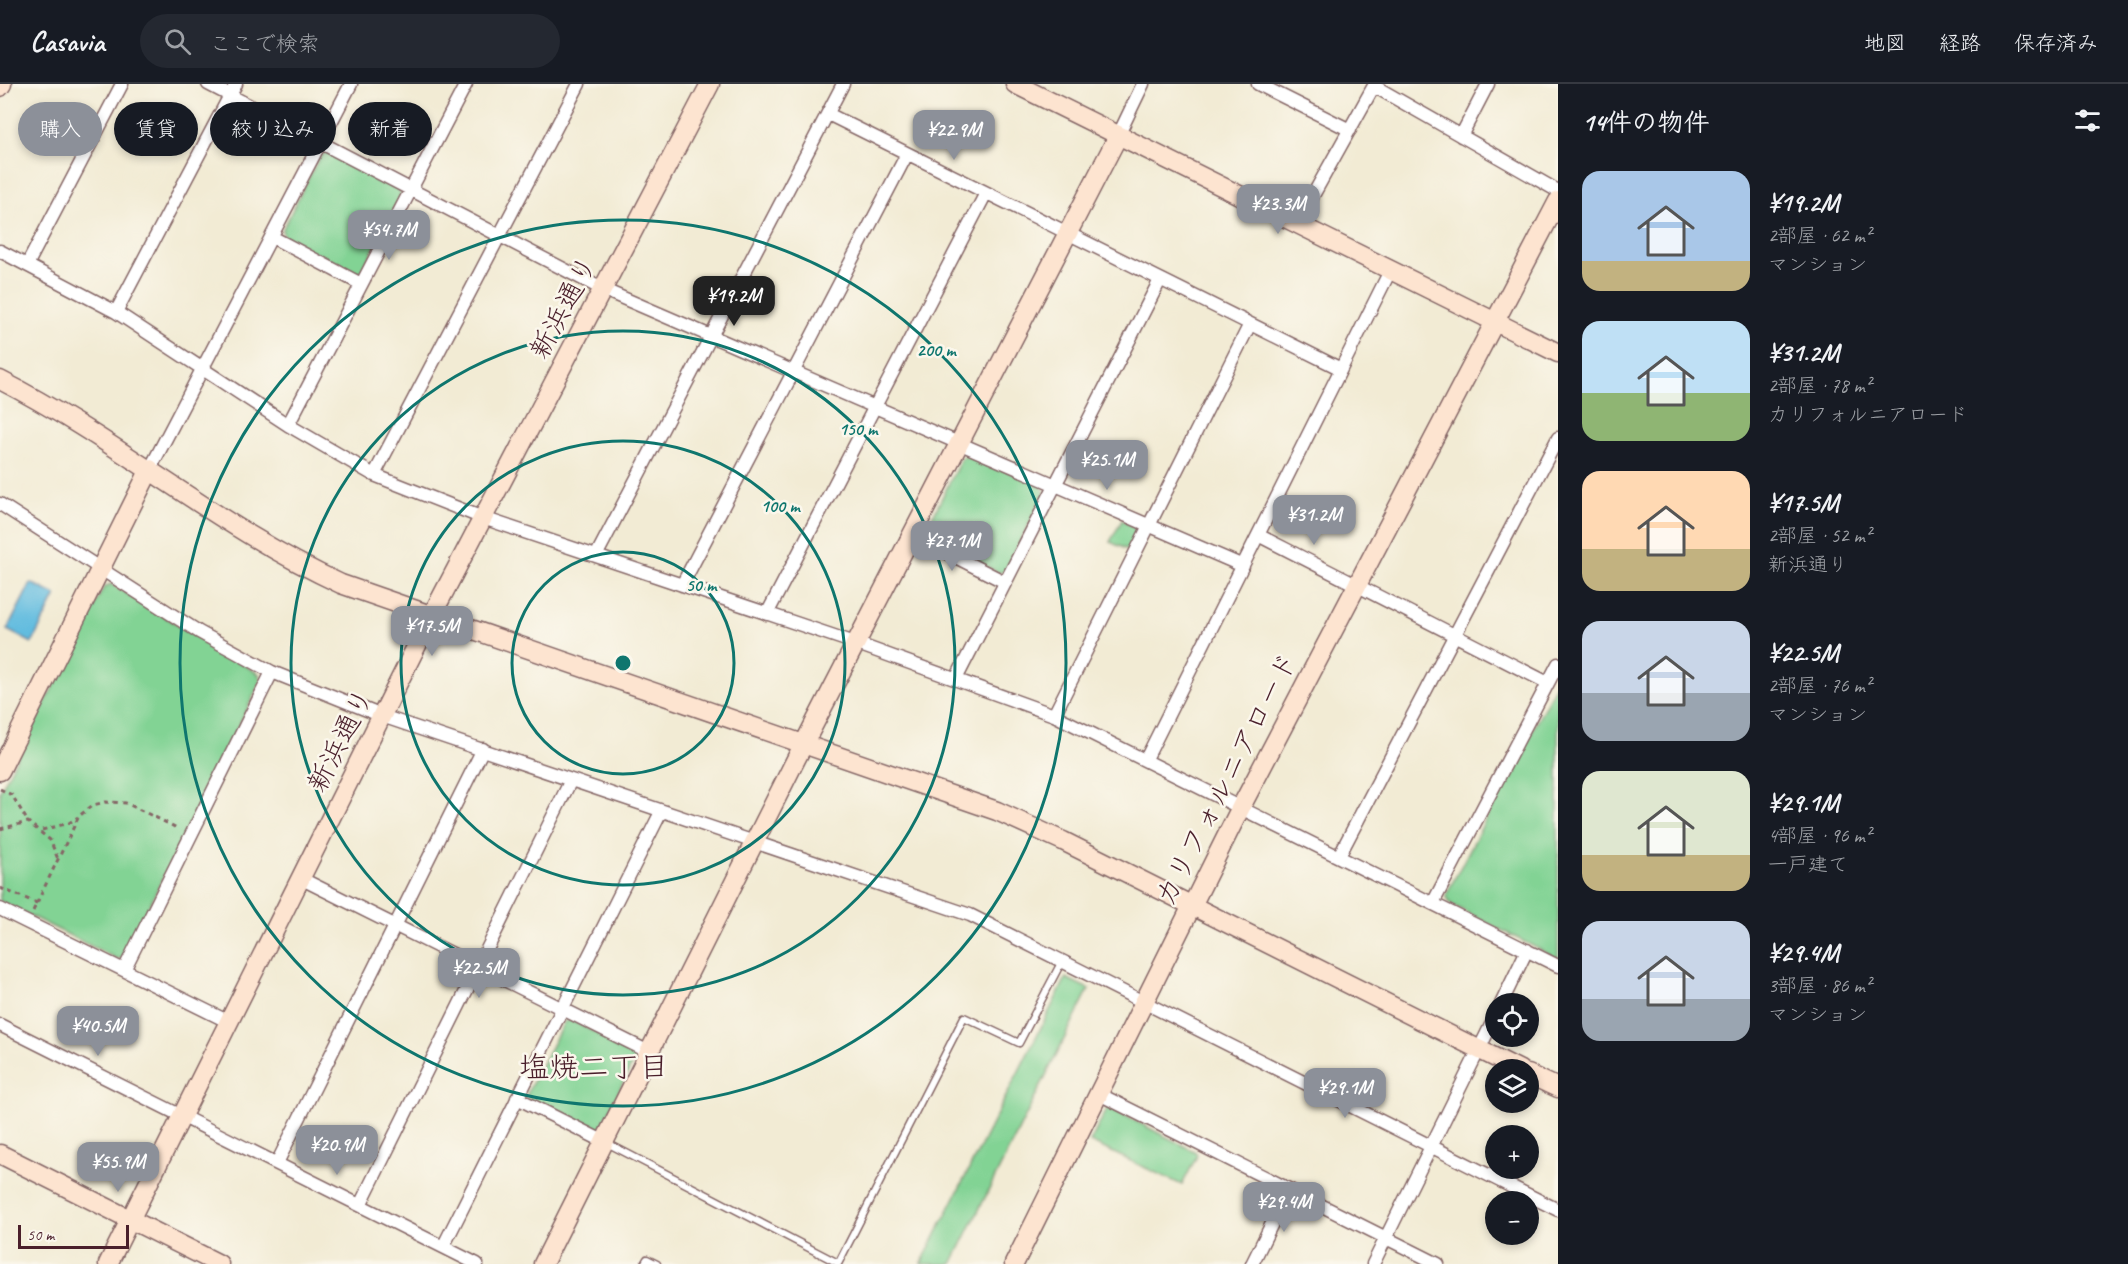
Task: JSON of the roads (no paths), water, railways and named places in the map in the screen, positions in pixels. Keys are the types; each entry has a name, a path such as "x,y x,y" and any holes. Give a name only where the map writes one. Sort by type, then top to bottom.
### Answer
{"street":[{"path":"27,265 122,84"},
{"path":"208,84 233,90 253,102"},
{"path":"336,112 351,84"},
{"path":"288,425 466,84"},
{"path":"374,475 579,84"},
{"name":"新浜通り","path":"108,1264 432,617 710,84"},
{"path":"596,556 843,84"},
{"path":"1015,84 1558,353"},
{"path":"543,1264 804,743 1068,234 1143,84"},
{"path":"1258,84 1350,130"},
{"path":"1461,136 1488,84"},
{"path":"1297,224 1375,85 1558,191"},
{"path":"116,312 233,90"},
{"path":"828,114 1341,369"},
{"path":"336,151 602,289 1243,566"},
{"path":"682,585 907,154"},
{"path":"0,771 150,469 313,156"},
{"path":"767,614 986,193"},
{"name":"カリフォルニアロード","path":"1014,1264 1241,807 1558,201"},
{"path":"272,237 361,284"},
{"path":"0,251 116,312 288,425 374,475 483,518 855,643 1054,715 1558,966"},
{"path":"1146,759 1390,271"},
{"path":"956,679 1160,280"},
{"path":"1054,715 1250,324"},
{"path":"0,380 150,469 255,538 312,571 374,597 804,743 996,811 1498,1059"},
{"path":"1338,856 1558,438"},
{"path":"0,504 199,632 272,672 382,716 661,812 941,904 1063,961 1558,1210"},
{"path":"912,535 1005,582"},
{"path":"1258,535 1548,683"},
{"path":"1433,903 1558,664"},
{"path":"124,970 272,672"},
{"path":"277,1163 483,749"},
{"path":"360,1205 572,780"},
{"path":"443,1247 661,812"},
{"path":"300,878 649,1052"},
{"path":"0,909 229,1022"},
{"path":"1506,993 1527,950"},
{"path":"0,1025 477,1264"},
{"path":"1372,1264 1485,1036"},
{"path":"1539,1079 1558,1088"},
{"path":"1099,1095 1438,1264"},
{"path":"517,1098 604,1142"},
{"path":"0,1154 219,1264"},
{"path":"1252,1264 1289,1189"}],"lane":[{"path":"604,1142 838,1264 964,1017 1019,1043 1063,961"},
{"path":"644,1264 647,1259 657,1264"}],"water":[{"path":"31,583 56,595 32,643 7,630"}],"district":[{"name":"塩焼二丁目","path":"594,1067"}]}
